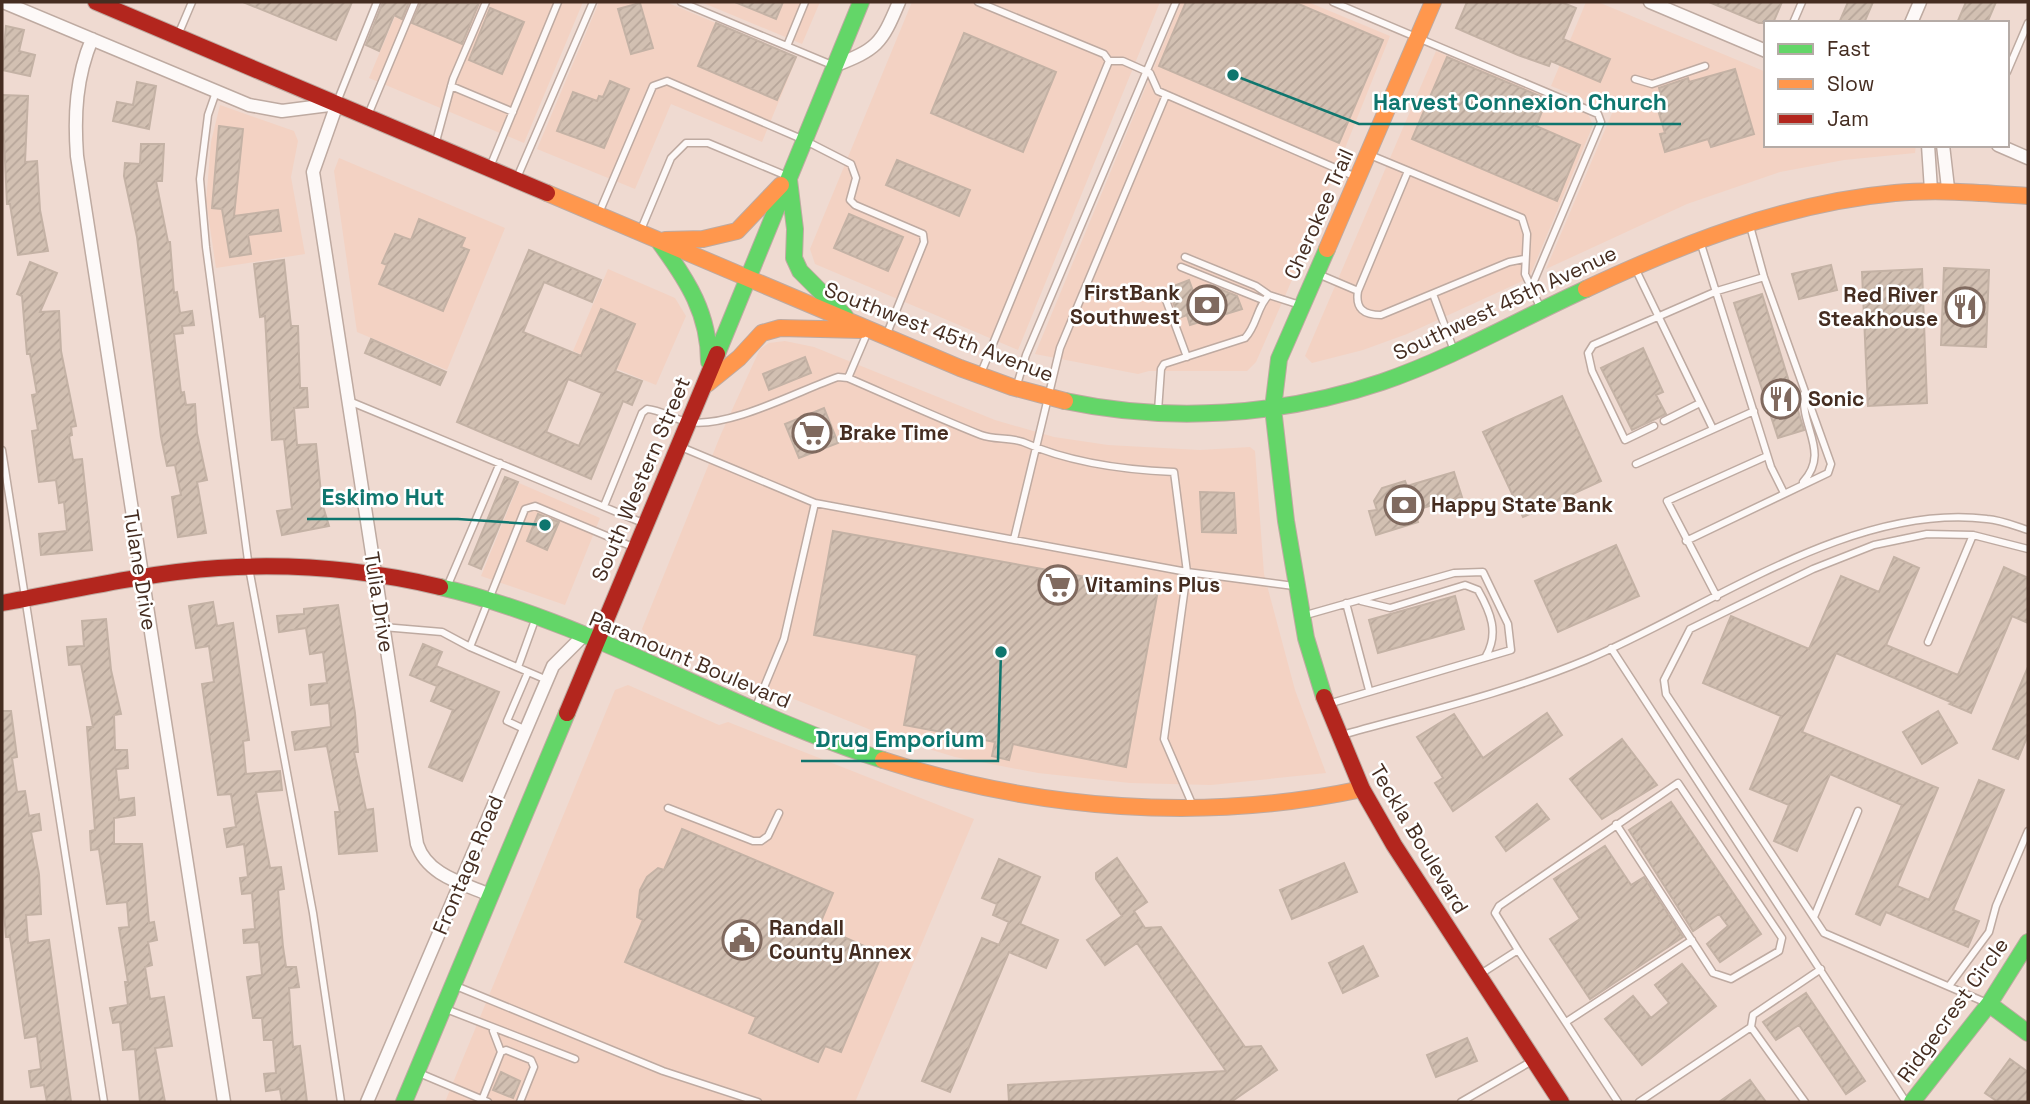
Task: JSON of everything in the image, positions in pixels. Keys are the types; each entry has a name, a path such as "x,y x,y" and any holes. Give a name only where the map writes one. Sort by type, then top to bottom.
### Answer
{"main road":[{"name":"Southwest 45th Avenue","path":"96,2 980,375 1047,397 1115,409 1158,411 1273,408 1329,398 1394,378 1455,354 1542,309 1699,239 1801,205 1948,188 2028,195"},
{"name":"South Western Street","path":"404,1102 490,895 589,640 635,548 679,446 861,2"},
{"name":"Cherokee Trail","path":"1273,408 1279,359 1433,2"},
{"path":"658,240 704,239 737,231 789,177"},
{"path":"789,177 795,229 794,258 800,271 850,322"},
{"path":"658,240 690,282 704,311 710,343 706,381"},
{"path":"706,381 739,358 762,333 780,328 869,330"},
{"name":"Teckla Boulevard","path":"1273,408 1301,616 1326,704 1362,789 1560,1102"},
{"name":"Paramount Boulevard","path":"2,603 215,568 317,568 375,574 447,588 487,600 864,754 964,782 1074,800 1193,807 1290,802 1334,797 1362,789"},
{"name":"Ridgecrest Circle","path":"1912,1102 1989,1004 2028,942"},
{"path":"1989,1004 2028,1033"}],"street":[{"path":"3,2 249,105 282,111 337,104"},
{"path":"834,66 870,52 886,30 899,2"},
{"path":"1650,2 1682,8 1764,50"},
{"path":"1912,21 1920,2"},
{"name":"Tulane Drive","path":"92,39 82,62 74,118 76,156 224,1102"},
{"name":"Tulia Drive","path":"337,104 313,172 417,844 421,858 435,870 490,895"},
{"path":"1928,147 1931,190"},
{"path":"1943,147 1948,188"},
{"path":"2003,147 2028,158"},
{"name":"Frontage Road","path":"367,1102 553,666 589,640"}],"lane":[{"path":"177,36 192,2"},
{"path":"337,104 377,2"},
{"path":"368,117 415,2"},
{"path":"435,145 458,68 488,2"},
{"path":"489,169 557,5 549,2"},
{"path":"516,180 593,2"},
{"path":"681,2 834,66"},
{"path":"787,46 805,2"},
{"path":"978,2 1104,54 1109,61"},
{"path":"1016,388 1026,355 1176,2"},
{"path":"1333,2 1598,114 1601,122 1531,288"},
{"path":"1794,21 1802,2"},
{"path":"2009,67 2028,23"},
{"path":"1109,61 1123,61 1146,71 1158,92 1358,178"},
{"path":"980,375 1109,61"},
{"path":"1635,79 1652,84 1705,66"},
{"path":"598,215 653,86 667,81 804,140 856,170 850,200 855,205 923,234 923,242 885,337"},
{"path":"452,86 513,112"},
{"path":"216,92 208,115 200,179 202,218 249,568 313,913 341,1102"},
{"path":"1014,539 1060,348 1166,95"},
{"path":"640,233 671,158 686,143 708,144 789,177"},
{"path":"1368,154 1521,218 1527,234 1524,259 1531,288 1542,309"},
{"path":"1408,171 1358,291 1357,302 1361,311 1369,315 1381,315 1509,262 1524,259"},
{"path":"1686,541 1828,473 1831,464 1764,277 1748,221"},
{"path":"1699,239 1767,456 1784,493"},
{"path":"1185,257 1256,286 1269,295 1302,306"},
{"path":"1181,267 1263,300"},
{"path":"1634,267 1712,428"},
{"path":"1316,273 1358,291"},
{"path":"1654,426 1625,440 1592,372 1588,353 1593,345 1717,291 1764,277"},
{"path":"1163,292 1187,357"},
{"path":"1433,294 1455,354"},
{"path":"1158,411 1161,369 1164,364 1245,338 1251,331 1263,300 1269,295"},
{"path":"848,378 869,330"},
{"path":"604,506 642,413 655,410 689,422 748,413 838,377 848,378 983,436 1145,471 1174,471 1187,572 1164,739 1193,807"},
{"path":"1801,484 1814,470 1816,459 1803,409 1804,391"},
{"path":"348,401 645,524"},
{"path":"1664,421 1700,404"},
{"path":"1636,464 1754,411"},
{"path":"679,446 815,503 1187,572 1296,587"},
{"path":"2,450 104,1102"},
{"path":"1717,597 1667,501 1767,456"},
{"path":"447,588 500,463"},
{"path":"754,710 784,639 815,503"},
{"path":"470,647 525,509 529,506 635,548"},
{"path":"1339,735 1514,688 1611,648 1812,551 1880,526 1933,519 1988,519 2028,530"},
{"path":"1989,1004 1824,933 1666,694 1664,680 1675,652 1690,629 1825,564 1874,545 1927,534 1973,535 2028,549"},
{"path":"1928,642 1973,535"},
{"path":"1301,616 1454,573 1483,572 1508,624 1511,650 1326,704"},
{"path":"1357,600 1390,608 1465,585 1478,590 1494,629 1494,643 1486,656"},
{"path":"1346,603 1369,691"},
{"path":"518,667 536,618"},
{"path":"383,627 442,632 547,680"},
{"path":"1611,648 1906,1102"},
{"path":"526,730 507,721 528,672"},
{"path":"1616,824 1713,974 1731,979 1779,951 1782,939 1678,783 1616,824 1499,906 1496,913 1518,950 1618,1102"},
{"path":"668,808 753,841 761,841 768,836 779,813"},
{"path":"1814,917 1858,811"},
{"path":"1949,986 1989,932 2028,831"},
{"path":"1566,1022 1692,940"},
{"path":"1479,976 1518,950"},
{"path":"1805,1102 1751,1027 1753,1015 1821,969"},
{"path":"453,985 663,1071 758,1102"},
{"path":"443,1008 575,1059"},
{"path":"1639,1102 1751,1027"},
{"path":"417,1072 485,1101 501,1052 498,1038 492,1029"},
{"path":"501,1052 506,1050 531,1060 534,1067 520,1102"},
{"path":"1461,1102 1533,1060"}],"shaded area":[{"path":"401,2 583,2 524,143 369,78"},
{"path":"599,2 666,2 797,57 762,142 671,104 635,189 537,149"},
{"path":"701,2 820,2 802,44"},
{"path":"912,2 1160,2 1018,350 815,264 810,249"},
{"path":"1181,2 1308,2 1390,36 1295,273 1256,362 1247,371 1149,371 1138,374 1035,354"},
{"path":"1586,2 1598,2 1764,71 1764,147 1916,147 1915,153 1844,160 1780,172 1687,204 1546,269 1613,111 1551,86"},
{"path":"1436,51 1588,114 1593,125 1529,278 1407,334 1363,350 1312,363 1305,356"},
{"path":"220,105 294,131 298,141 291,177 305,254 216,268 206,201 211,142"},
{"path":"339,158 505,228 447,370 357,332 334,171"},
{"path":"608,269 675,298 686,316 656,385 573,351"},
{"path":"785,341 814,347 995,420 1054,437 1108,445 1200,450 1250,447 1255,451 1264,574 1295,690 1326,773 1211,785 1130,783 1038,773 955,757 886,736 649,641 642,629 721,434 760,349 769,343"},
{"path":"519,483 600,518 565,605 481,576"},
{"name":"Randall County Annex","path":"628,685 719,725 728,722 974,819 856,1100 858,1102 445,1102 615,690"}],"building":[{"path":"243,2 352,2 336,40"},
{"path":"383,2 409,2 402,19 394,15 379,51 366,45"},
{"path":"421,2 479,3 462,44 412,23"},
{"path":"735,2 783,2 776,19"},
{"path":"1186,2 1294,2 1383,40 1339,143 1159,66"},
{"path":"1467,2 1561,2 1576,8 1563,39 1610,59 1600,82 1551,61 1549,66 1518,55 1456,28"},
{"path":"1709,2 1782,2 1774,21 1759,23"},
{"path":"1848,2 1873,2 1865,21 1840,21"},
{"path":"1966,2 1996,2 1988,21 1958,21"},
{"path":"640,3 653,48 631,54 618,9"},
{"path":"490,8 524,22 502,74 469,60"},
{"path":"716,23 796,57 777,100 698,66"},
{"path":"6,26 24,30 19,51 35,55 30,76 2,70"},
{"path":"964,33 1056,72 1023,152 931,113"},
{"path":"1447,57 1547,99 1536,126 1580,145 1557,201 1412,139"},
{"path":"1735,69 1754,134 1711,147 1708,139 1665,152 1660,134 1665,133 1654,97 1661,95 1659,88 1688,78 1689,82"},
{"path":"610,81 629,89 604,148 557,131 573,92 597,101 599,96 603,97"},
{"path":"137,82 156,86 149,129 113,121 117,102 133,105"},
{"path":"2,95 28,96 25,162 37,161 40,210 48,251 18,255 10,204 7,204"},
{"path":"219,126 243,129 234,216 278,210 281,231 248,235 251,254 230,257 222,209 212,208"},
{"path":"141,144 164,144 162,181 156,181 170,242 174,293 177,292 180,313 192,311 194,325 182,326 183,333 174,334 181,393 184,392 186,405 195,404 197,433 207,480 197,482 206,533 178,537 172,497 181,495 175,465 167,466 161,437 137,237 124,176 125,163 140,164"},
{"path":"897,160 970,190 959,216 886,185"},
{"path":"849,214 903,237 888,271 834,248"},
{"path":"419,219 465,238 461,247 469,250 443,311 379,284 387,265 382,263 395,234 411,240"},
{"path":"529,250 601,280 592,302 544,282 523,332 581,356 601,309 635,324 615,371 642,381 632,405 623,401 591,479 457,422","holes":["568,379 602,393 579,446 546,432"]},
{"path":"284,260 291,326 298,326 300,388 307,388 308,407 294,408 297,445 316,444 322,503 329,526 282,535 277,511 292,509 284,439 272,440 265,316 260,317 254,264"},
{"path":"30,262 57,273 40,312 59,311 61,351 76,426 71,427 72,435 69,436 73,460 82,459 92,550 41,555 39,534 67,531 64,502 59,503 56,480 39,482 32,431 38,430 32,395 37,394 30,354 27,354 22,296 17,294"},
{"path":"1831,265 1837,290 1799,299 1792,274"},
{"name":"Red River Steakhouse","path":"1944,268 1989,270 1986,347 1941,345"},
{"path":"1922,269 1927,403 1868,406 1862,272"},
{"name":"FirstBank Southwest","path":"1189,280 1193,291 1210,285 1237,296 1242,309 1190,325 1187,315 1179,318 1173,302 1177,300 1171,287"},
{"name":"Sonic","path":"1762,294 1804,430 1778,438 1734,303"},
{"path":"371,339 446,372 440,385 365,353"},
{"path":"1643,348 1663,392 1656,395 1666,414 1632,430 1601,368"},
{"path":"805,357 811,373 769,390 763,374"},
{"path":"1562,396 1601,481 1523,517 1483,432"},
{"path":"824,408 838,443 799,458 785,424"},
{"name":"Happy State Bank","path":"1454,472 1462,497 1415,510 1418,522 1376,535 1369,511 1377,510 1374,501 1382,488 1405,481 1407,486"},
{"path":"505,477 518,482 481,569 469,564"},
{"path":"1200,492 1234,493 1236,533 1202,532"},
{"path":"538,514 559,522 547,550 527,541"},
{"path":"833,531 1158,590 1126,767 1013,744 1009,760 992,756 995,742 904,725 917,655 814,635"},
{"path":"1616,545 1639,596 1558,632 1535,581"},
{"path":"1894,557 1919,568 1886,645 1958,675 2004,567 2028,578 2028,623 2012,616 1971,713 1836,653 1802,732 1938,788 1897,886 1929,900 1979,780 2004,790 1953,910 1979,921 1968,947 1886,912 1880,925 1856,914 1902,805 1830,774 1797,851 1774,841 1789,805 1750,789 1781,716 1703,683 1731,616 1809,649 1841,576 1879,592"},
{"path":"1455,596 1464,629 1378,653 1369,620"},
{"path":"213,602 217,626 233,623 249,740 243,741 246,774 280,771 282,790 256,792 270,868 281,867 284,889 278,890 286,967 296,967 299,987 289,988 293,1047 300,1046 307,1102 282,1102 280,1089 266,1091 264,1074 276,1073 273,1040 264,1040 262,1018 253,1018 247,977 262,975 259,942 244,943 243,930 255,929 252,893 242,894 240,878 248,877 244,844 227,847 224,829 236,827 231,794 218,795 202,684 214,682 209,646 196,648 189,606"},
{"path":"338,605 355,713 358,752 354,752 366,810 373,809 377,851 339,854 335,812 340,812 327,746 295,750 292,732 331,727 329,703 311,705 309,685 327,683 323,652 310,654 306,628 279,632 277,616 304,614 304,609"},
{"path":"106,619 111,670 121,714 114,715 115,750 127,750 128,768 116,769 119,800 134,798 135,815 114,818 114,844 142,844 149,923 154,922 157,940 148,942 152,965 145,967 150,999 164,997 172,1046 155,1048 165,1102 140,1102 135,1049 123,1050 120,1022 113,1023 110,1008 128,1005 125,982 128,982 119,928 129,927 127,902 107,904 99,849 91,850 90,831 95,830 87,727 93,727 81,664 69,665 67,647 84,646 82,621"},
{"path":"423,644 442,652 436,666 499,692 462,781 429,767 453,710 431,701 437,686 410,675"},
{"path":"2028,667 2028,735 2018,759 1993,749"},
{"path":"2,711 11,711 17,757 12,758 17,792 25,791 29,816 39,814 41,830 31,832 39,874 41,914 26,915 28,943 49,940 71,1102 47,1102 44,1085 31,1087 29,1071 41,1069 37,1036 25,1038 10,937 6,937 2,888"},
{"path":"1938,711 1957,743 1922,764 1903,732"},
{"path":"1547,713 1562,735 1453,811 1435,783 1443,778 1417,737 1454,714 1483,758"},
{"path":"1622,739 1657,785 1602,819 1570,779"},
{"path":"1671,802 1761,934 1720,962 1707,944 1728,926 1719,914 1693,931 1629,830"},
{"path":"1537,804 1549,819 1506,851 1496,837"},
{"name":"Randall County Annex","path":"682,829 833,893 819,926 882,954 841,1052 825,1046 818,1062 749,1033 756,1017 625,962 643,920 637,917 640,890 647,877 658,868 664,870"},
{"path":"1605,846 1631,885 1644,877 1683,937 1590,999 1550,939 1580,919 1554,879"},
{"path":"1117,858 1147,902 1134,911 1145,928 1161,927 1245,1047 1261,1046 1277,1070 1231,1102 1009,1102 1008,1085 1226,1071 1137,943 1105,965 1087,940 1122,916 1096,879 1096,873"},
{"path":"999,859 1040,877 1020,924 1058,940 1046,968 1009,952 950,1092 922,1081 982,938 999,945 1009,922 993,915 997,904 982,898"},
{"path":"1344,863 1357,892 1292,919 1280,890"},
{"path":"1363,946 1378,976 1343,993 1329,963"},
{"path":"1682,964 1716,1006 1642,1065 1605,1019 1633,996 1651,1018 1669,1003 1655,985"},
{"path":"1806,993 1865,1081 1846,1094 1799,1025 1776,1040 1763,1022"},
{"path":"1467,1038 1477,1061 1436,1077 1427,1055"},
{"path":"2010,1059 2028,1072 2028,1102 1998,1102 1985,1093"},
{"path":"501,1072 520,1081 513,1098 493,1090"},
{"path":"1750,1080 1766,1102 1719,1102"}],"traffic: fast":[{"path":"717,354 861,2"},
{"path":"789,180 795,229 794,258 800,271 845,316"},
{"path":"660,243 688,285 701,313 709,362"},
{"path":"1324,697 1306,638 1286,521 1273,408 1279,359 1327,249"},
{"path":"1065,401 1104,408 1184,414 1265,409 1304,402 1344,393 1408,372 1586,289"},
{"path":"440,587 553,622 772,718 883,760"},
{"path":"404,1102 567,713"},
{"path":"1912,1102 1989,1004 2028,942"},
{"path":"1989,1004 2028,1033"}],"traffic: slow":[{"path":"1327,249 1433,2"},
{"path":"665,240 703,239 737,231 781,185"},
{"path":"1586,289 1698,241 1815,206 1854,198 1912,192 2028,196"},
{"path":"547,193 960,368 1012,387 1065,401"},
{"path":"707,384 739,358 762,333 780,328 861,330"},
{"path":"883,760 941,777 1001,790 1121,806 1242,806 1302,800 1362,789"}],"traffic: jam":[{"path":"96,2 547,193"},
{"path":"567,713 717,354"},
{"path":"2,603 110,582 218,568 274,566 330,569 440,587"},
{"path":"1324,697 1362,789 1394,845 1561,1102"}],"place":[{"name":"Harvest Connexion Church","path":"1233,75"},
{"name":"FirstBank Southwest","path":"1207,305"},
{"name":"Red River Steakhouse","path":"1965,307"},
{"name":"Sonic","path":"1781,399"},
{"name":"Brake Time","path":"812,433"},
{"name":"Happy State Bank","path":"1404,505"},
{"name":"Eskimo Hut","path":"545,525"},
{"name":"Vitamins Plus","path":"1058,585"},
{"name":"Drug Emporium","path":"1001,652"},
{"name":"Randall County Annex","path":"742,940"}]}
